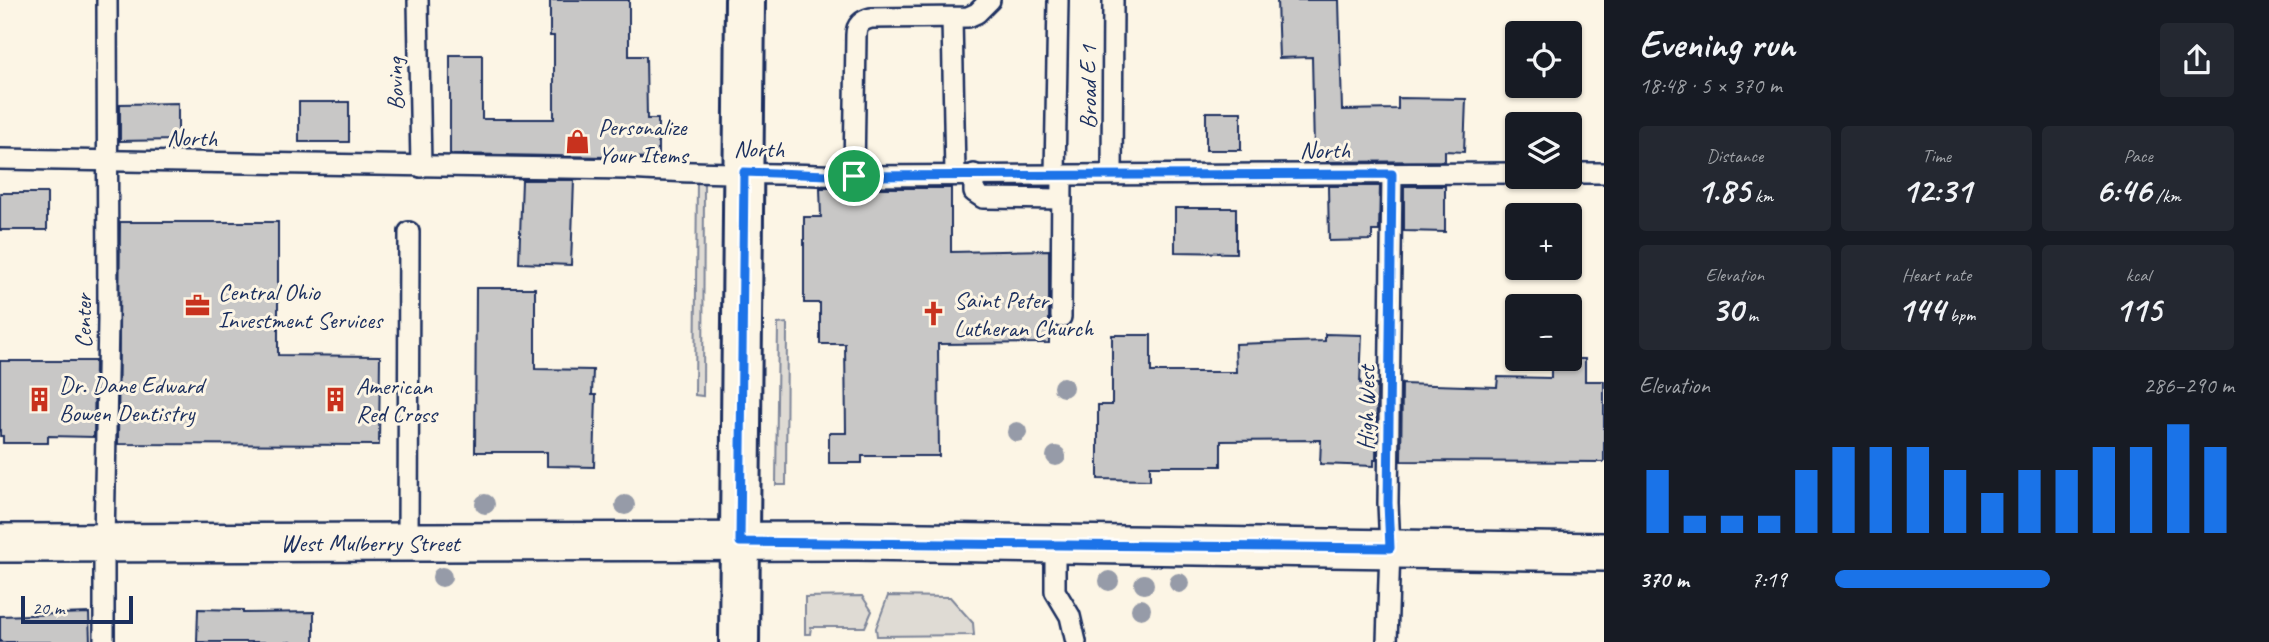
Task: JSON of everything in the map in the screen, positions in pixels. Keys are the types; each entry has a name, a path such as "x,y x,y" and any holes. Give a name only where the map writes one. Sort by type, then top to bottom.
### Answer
{"street":[{"path":"739,642 745,0"},
{"name":"West Mulberry Street","path":"0,542 740,542 1604,552"}],"lane":[{"name":"Center","path":"104,642 108,318 107,0"},
{"name":"Boving","path":"418,0 421,167"},
{"path":"854,176 856,29 864,19 871,18 953,18 977,13 990,0"},
{"path":"1058,0 1058,175 1062,199 1061,317"},
{"name":"Broad E 1","path":"1112,174 1113,0"},
{"path":"953,18 964,174 974,192 983,198 1062,199"},
{"name":"North","path":"0,159 628,169 854,176 1505,173"},
{"path":"1582,173 1604,173"},
{"name":"High West","path":"1387,642 1392,174"},
{"path":"408,543 409,232"},
{"path":"1055,544 1055,591 1070,616 1076,642"}],"shaded area":[{"path":"697,180 704,184 703,396 695,395"},
{"path":"787,323 786,485 776,485 778,324"},
{"path":"862,596 872,611 865,627 811,627 810,634 805,634 805,597"},
{"path":"888,596 950,597 973,623 974,635 877,636 876,628"}],"building":[{"path":"550,0 629,0 629,56 646,56 647,119 658,119 658,158 450,154 450,55 482,55 482,119 554,119 554,36 550,36"},
{"path":"1277,0 1339,0 1342,110 1398,109 1398,98 1466,99 1464,152 1445,151 1445,161 1327,162 1327,149 1314,150 1312,57 1279,58"},
{"path":"299,102 349,102 349,142 299,142"},
{"path":"178,103 178,140 120,141 120,104"},
{"path":"1206,112 1241,112 1241,150 1206,150"},
{"path":"522,180 574,180 571,265 519,263"},
{"path":"1328,186 1380,186 1379,231 1372,231 1372,240 1329,241"},
{"path":"1404,186 1445,186 1445,232 1404,231"},
{"name":"Saint Peter Lutheran Church","path":"820,188 951,188 951,252 1049,250 1049,343 938,344 939,456 862,456 862,463 829,463 829,433 846,433 845,344 820,344 820,303 804,303 804,217 821,217"},
{"path":"0,193 47,193 47,230 0,230"},
{"path":"1175,208 1236,208 1236,253 1175,252"},
{"name":"Central Ohio Investment Services","path":"120,222 278,222 278,355 380,356 379,445 118,444"},
{"path":"476,288 535,288 535,369 593,370 592,395 596,395 594,467 547,466 547,452 475,452"},
{"path":"1325,334 1362,335 1360,383 1377,384 1374,466 1320,464 1321,440 1221,441 1221,466 1150,466 1150,480 1098,479 1098,405 1112,405 1112,335 1151,335 1151,372 1236,372 1235,344 1325,341"},
{"path":"1582,359 1585,359 1585,381 1604,381 1604,462 1401,461 1402,384 1497,387 1498,377 1551,378 1551,371 1582,371"},
{"name":"Dr. Dane Edward Bowen Dentistry","path":"0,361 95,361 94,437 48,436 48,443 3,443 3,436 0,436"},
{"path":"198,609 243,610 243,613 314,612 314,642 197,642"},
{"path":"89,613 90,642 0,642 0,616"}],"place":[{"name":"Personalize Your Items","path":"578,141"},
{"name":"Central Ohio Investment Services","path":"198,306"},
{"name":"Saint Peter Lutheran Church","path":"934,314"},
{"name":"Dr. Dane Edward Bowen Dentistry","path":"39,399"},
{"name":"American Red Cross","path":"336,400"}],"route":[{"path":"744,172 854,176 1392,174 1388,503 1390,548 740,542 744,172"}]}
